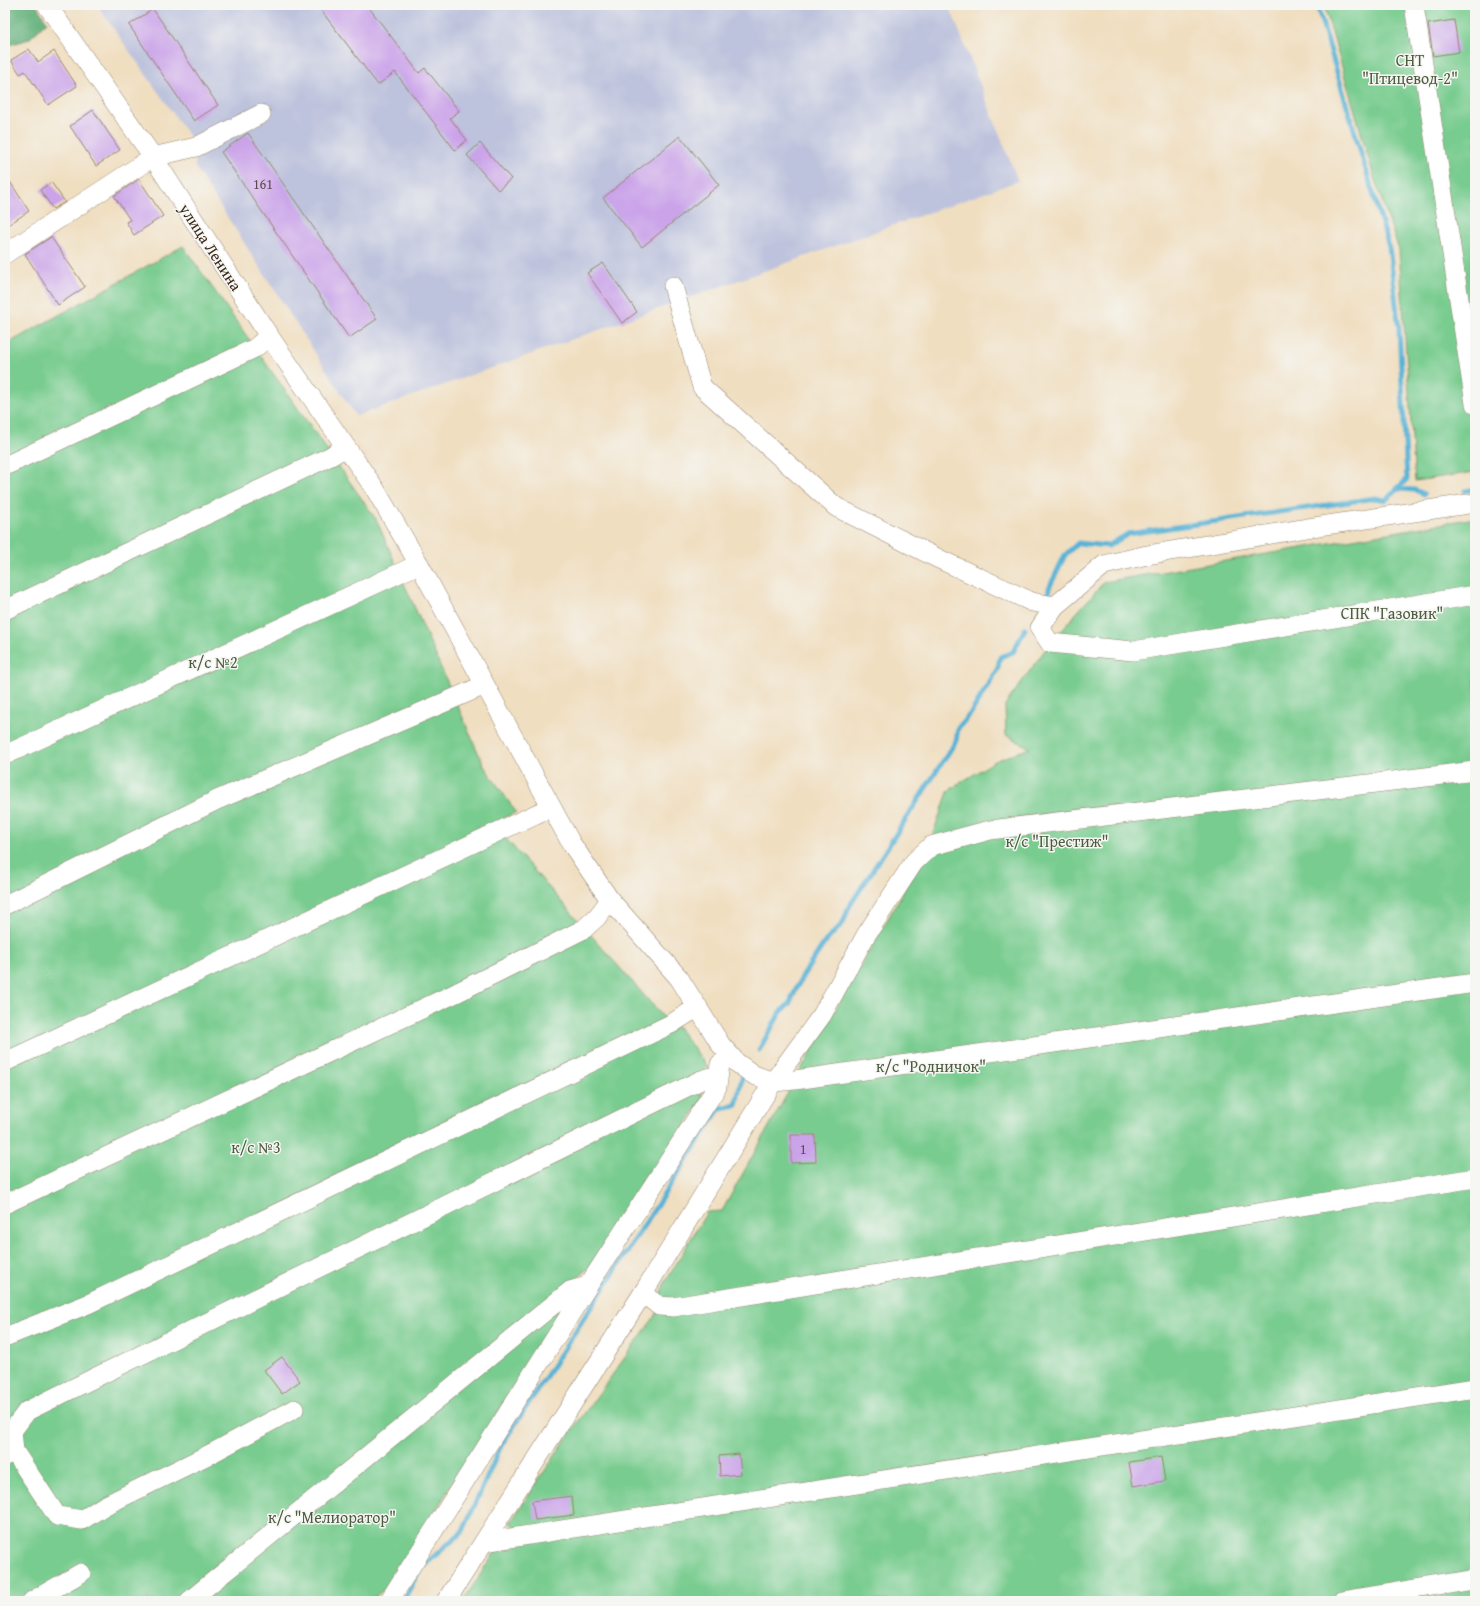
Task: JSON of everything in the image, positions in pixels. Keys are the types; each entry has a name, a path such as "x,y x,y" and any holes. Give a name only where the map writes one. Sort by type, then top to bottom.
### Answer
{"street":[{"name":"улица Ленина","path":"47,5 153,157 269,336 375,489 420,564 571,843 610,900 679,978 721,1045 737,1063 754,1075 773,1082"},
{"path":"1414,5 1475,404"},
{"path":"5,254 153,157 196,146 261,114"},
{"path":"673,286 702,387 836,507 938,559 1032,602 1055,606"},
{"path":"5,466 255,348 269,336"},
{"path":"5,610 331,456 345,447"},
{"path":"1475,503 1313,527 1147,555 1104,565 1055,606 1040,628 1050,644 1133,650 1475,595"},
{"path":"5,755 420,564"},
{"path":"5,905 217,800 485,685"},
{"path":"446,1601 643,1293 773,1082 822,1014 866,935 914,862 931,846 990,830 1475,771"},
{"path":"5,1062 551,807"},
{"path":"5,1204 454,994 584,929 597,917 610,900"},
{"path":"773,1082 1475,983"},
{"path":"5,1337 88,1304 671,1024 698,1007"},
{"path":"389,1601 588,1286 717,1087 721,1045"},
{"path":"294,1409 214,1452 104,1506 82,1520 57,1516 10,1454 12,1431 27,1411 701,1080 718,1074"},
{"path":"643,1293 659,1306 673,1307 1475,1178"},
{"path":"189,1601 570,1291 588,1286"},
{"path":"484,1542 1475,1388"},
{"path":"32,1601 81,1573"},
{"path":"1342,1601 1475,1580"}],"shaded area":[{"path":"97,5 949,5 1018,181 356,416 195,167 196,146"}],"green space":[{"path":"5,5 36,5 47,22 29,39 9,45 5,41"},
{"name":"СНТ \"Птицевод-2\"","path":"1324,5 1475,5 1475,472 1415,481 1399,250 1374,177"},
{"path":"183,246 376,519 484,766 516,812 493,824 665,1019 679,1029 707,1066 701,1072 702,1100 590,1267 567,1285 573,1295 386,1588 369,1601 5,1601 5,345"},
{"path":"1475,518 1475,1601 463,1601 495,1552 512,1548 517,1530 510,1523 568,1436 658,1312 663,1286 707,1212 722,1211 795,1080 920,863 936,852 933,833 949,790 995,761 1030,748 1006,735 1005,705 1050,643 1104,582"}],"building":[{"path":"317,5 367,5 419,73 425,68 459,111 450,118 467,140 455,150 395,72 378,85"},
{"path":"153,9 218,105 194,121 129,25"},
{"path":"1454,20 1459,52 1433,56 1428,24"},
{"path":"29,49 38,62 54,51 77,86 48,105 25,71 20,74 11,60"},
{"path":"93,110 120,150 96,166 70,126"},
{"path":"248,133 377,319 349,338 221,152"},
{"path":"680,136 719,185 642,247 603,198"},
{"path":"480,143 511,179 498,190 467,155"},
{"path":"5,174 29,211 5,227"},
{"path":"139,179 163,216 134,235 126,222 130,220 114,196"},
{"path":"51,182 65,202 53,209 40,190"},
{"path":"51,237 85,287 58,305 25,254"},
{"path":"603,263 637,312 622,323 587,273"},
{"path":"791,1135 815,1135 816,1162 791,1163"},
{"path":"282,1357 300,1381 282,1394 264,1370"},
{"path":"739,1454 741,1474 720,1476 719,1456"},
{"path":"1161,1457 1165,1481 1133,1486 1129,1462"},
{"path":"572,1496 574,1515 535,1520 532,1501"}],"waterway":[{"path":"1048,597 1049,588 1065,555 1078,543 1108,546 1128,534 1375,498 1386,500 1407,479 1399,329 1389,247 1317,5"},
{"path":"1396,489 1415,490 1424,494"},
{"path":"1465,491 1475,489"},
{"path":"759,1050 780,1013 789,1004 803,975 825,942 843,923 849,907 956,741 958,728 971,713 998,668 1000,657 1013,652 1025,629"},
{"path":"403,1601 421,1568 463,1531 501,1446 720,1108 736,1105 742,1078"}],"park label":[{"name":"СПК \"Газовик\"","path":"1392,613"},
{"name":"к/с №2","path":"213,662"},
{"name":"к/с \"Престиж\"","path":"1057,841"},
{"name":"к/с \"Родничок\"","path":"931,1066"},
{"name":"к/с №3","path":"256,1147"},
{"name":"к/с \"Мелиоратор\"","path":"332,1517"}]}
